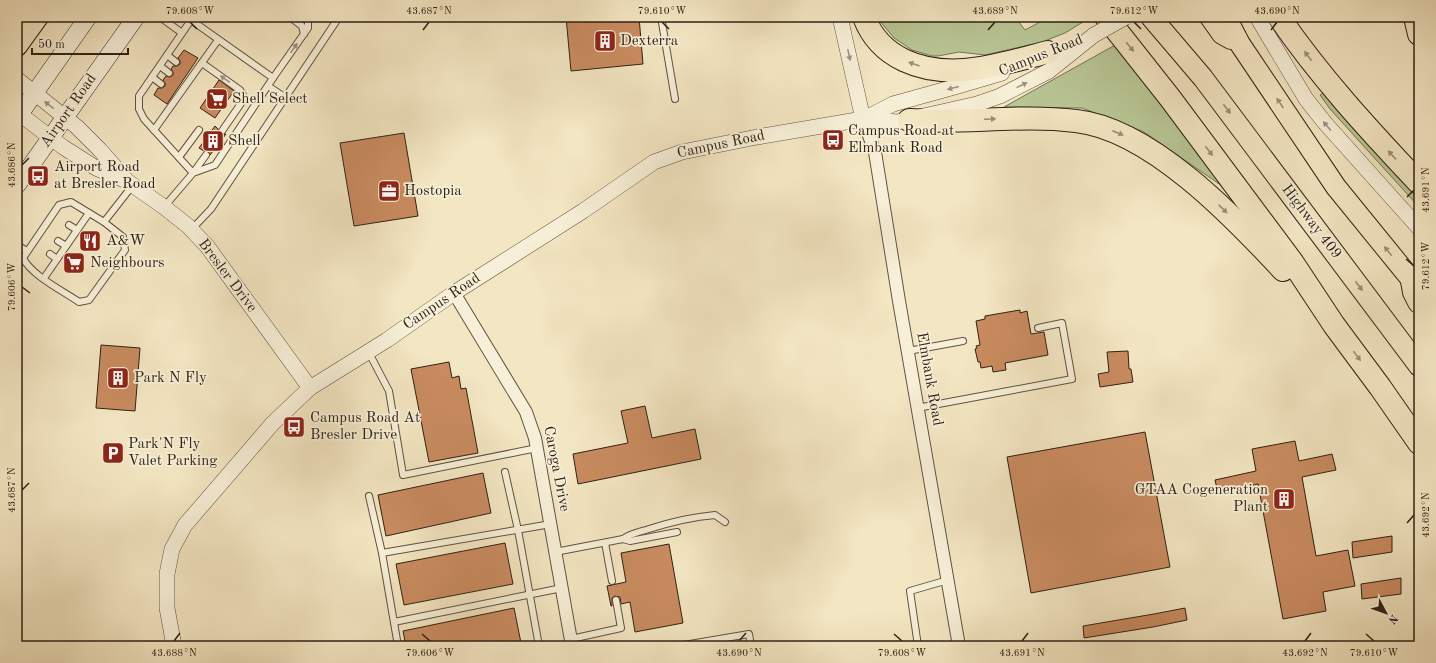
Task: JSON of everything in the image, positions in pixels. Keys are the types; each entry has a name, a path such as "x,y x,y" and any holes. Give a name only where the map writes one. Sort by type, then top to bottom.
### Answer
{"highway":[{"path":"21,41 38,17"},
{"path":"864,17 873,35 884,47 901,59 924,68 965,70 1048,52"},
{"path":"1106,17 1170,98 1293,263 1334,325 1419,443"},
{"path":"1151,17 1203,78"},
{"path":"1167,17 1203,78"},
{"path":"1210,17 1222,34 1240,44"},
{"path":"1226,17 1240,44 1336,187 1417,285 1414,292 1419,302"},
{"path":"1278,17 1318,70 1356,116 1419,183"},
{"path":"1415,17 1419,34"},
{"name":"Highway 409","path":"1203,78 1419,366"},
{"path":"909,120 931,122 1030,118 1077,121 1095,124 1132,139 1186,177 1215,201 1253,238 1334,325"}],"main road":[{"path":"18,114 34,94 88,17"},
{"name":"Airport Road","path":"17,185 136,17"}],"street":[{"path":"840,17 864,119"},
{"path":"1094,35 1126,17"},
{"path":"1257,17 1306,99 1315,111 1344,146 1419,228"},
{"name":"Campus Road","path":"864,119 893,104 997,75 1048,52 1094,35"},
{"name":"Campus Road","path":"174,646 167,608 167,574 172,549 185,525 273,423 310,388 454,293 583,211 654,162 688,150 757,137 864,119 897,122 977,104 1000,96 1049,71 1094,35"},
{"name":"Bresler Drive","path":"17,79 77,127 130,183"},
{"name":"Bresler Drive","path":"18,114 50,138 96,168 130,183 164,207 191,230 212,252 310,388"},
{"name":"Elmbank Road","path":"864,119 875,152 898,301 959,646"},
{"name":"Caroga Drive","path":"454,293 526,412 536,438 571,642"}],"lane":[{"path":"160,17 182,33"},
{"path":"290,17 302,26 304,34"},
{"path":"193,173 215,165 308,28 308,22 305,17"},
{"path":"191,230 211,209 339,17"},
{"path":"661,17 675,99"},
{"path":"193,173 144,119 139,109 139,96 192,18 218,40 273,78"},
{"path":"154,130 184,83 192,72 202,63 218,40"},
{"path":"167,55 176,62"},
{"path":"202,63 240,90 243,95 242,102 222,131"},
{"path":"160,66 169,73"},
{"path":"152,78 161,84"},
{"path":"268,86 286,98"},
{"path":"230,119 241,126"},
{"path":"179,157 199,130"},
{"path":"164,207 206,155"},
{"path":"104,222 130,183"},
{"path":"71,202 104,222 123,237 125,250 89,300 79,302 26,265 23,258 42,230 56,217 59,205 71,202"},
{"path":"44,278 89,213"},
{"path":"69,225 77,230"},
{"path":"42,230 47,234"},
{"path":"58,241 66,246"},
{"path":"33,243 39,247"},
{"path":"17,245 27,251"},
{"path":"50,254 57,259"},
{"path":"917,408 1072,379 1062,323 1038,328"},
{"path":"908,351 963,341"},
{"path":"368,351 389,391 403,475 537,448"},
{"path":"505,472 518,530 539,646"},
{"path":"369,496 382,554 398,646"},
{"path":"623,539 628,535 696,517 715,515 725,522"},
{"path":"382,554 551,524"},
{"path":"652,528 654,536"},
{"path":"556,552 623,539 630,540 677,532"},
{"path":"605,543 612,581"},
{"path":"918,646 910,591 948,580"},
{"path":"394,622 562,588"},
{"path":"571,642 621,628 616,600"},
{"path":"678,646 749,634 751,646"}],"green space":[{"path":"878,17 1015,17 1025,30 1049,17 1091,17 1065,33 1042,42 985,55 959,52 932,56 912,50 894,38"},
{"path":"1117,44 1225,188 1144,132 1082,108 1004,107"},
{"path":"1325,92 1419,196 1419,207 1330,109 1320,95"}],"building":[{"name":"Dexterra","path":"566,17 639,17 643,64 571,71"},
{"path":"184,50 198,58 167,104 154,95 158,88 165,86 163,80 166,76 170,77 173,75 171,69 173,66 180,64 178,58"},
{"name":"Shell Select","path":"219,80 234,91 215,118 200,108"},
{"name":"Shell","path":"215,126 218,129 219,134 226,134 210,155 208,151 204,151 199,148"},
{"path":"404,133 418,216 354,226 340,143"},
{"path":"1020,310 1020,313 1027,311 1031,334 1044,332 1048,355 1005,363 1006,370 993,372 992,366 981,368 975,349 977,348 976,346 980,345 976,321 985,319 985,316"},
{"name":"Park N Fly","path":"101,345 140,348 135,411 96,408"},
{"path":"1128,351 1129,369 1131,369 1133,382 1100,387 1098,374 1109,372 1107,352"},
{"path":"449,362 452,378 459,376 461,389 466,388 478,453 429,462 411,369"},
{"path":"645,406 652,438 695,429 701,459 578,484 573,454 628,443 621,411"},
{"path":"1145,432 1170,567 1031,593 1007,457"},
{"name":"GTAA Cogeneration Plant","path":"1295,441 1299,461 1332,454 1336,470 1302,477 1316,556 1348,550 1355,586 1323,592 1326,611 1283,619 1258,484 1218,493 1215,480 1256,471 1252,449"},
{"path":"483,473 491,513 386,536 378,495"},
{"path":"1392,536 1392,552 1353,558 1352,542"},
{"path":"505,543 513,584 404,605 396,564"},
{"path":"669,544 683,623 635,632 630,602 621,604 620,597 615,596 612,598 611,606 607,586 626,582 621,553"},
{"path":"1401,578 1401,594 1362,599 1361,584"},
{"path":"514,608 521,643 506,646 406,646 403,631"},
{"path":"1185,608 1187,620 1084,638 1083,626"}],"railway":[{"path":"1412,17 1419,26"}],"place":[{"name":"Dexterra","path":"605,41"},
{"name":"Shell Select","path":"217,99"},
{"name":"Campus Road at Elmbank Road","path":"833,140"},
{"name":"Shell","path":"213,141"},
{"name":"Airport Road at Bresler Road","path":"38,176"},
{"name":"Hostopia","path":"389,191"},
{"name":"A&W","path":"90,241"},
{"name":"Neighbours","path":"74,263"},
{"name":"Park N Fly","path":"118,378"},
{"name":"Campus Road At Bresler Drive","path":"294,427"},
{"name":"Park'N Fly Valet Parking","path":"113,453"},
{"name":"GTAA Cogeneration Plant","path":"1284,499"}]}
